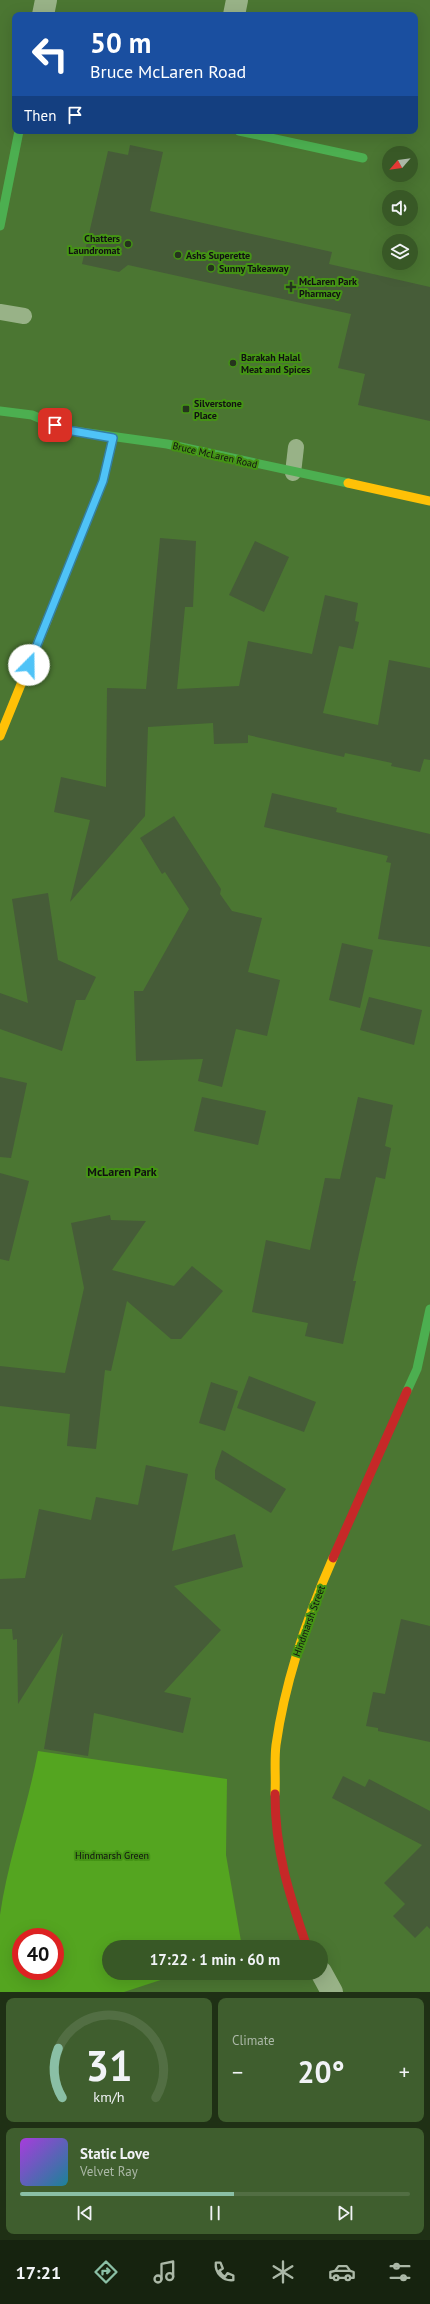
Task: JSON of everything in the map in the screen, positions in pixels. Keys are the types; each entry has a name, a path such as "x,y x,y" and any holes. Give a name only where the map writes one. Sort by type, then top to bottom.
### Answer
{"street":[{"path":"44,12 46,0"},
{"path":"235,12 237,0"},
{"path":"0,226 18,134"},
{"path":"253,134 363,158"},
{"name":"Bruce McLaren Road","path":"0,411 32,416 67,430 113,438 167,444 293,473 430,501"},
{"path":"0,736 103,481 113,438"},
{"name":"Hindmarsh Street","path":"305,1940 286,1885 275,1826 276,1746 296,1656 320,1588 423,1371 430,1308"},
{"path":"325,1980 332,1992"}],"lane":[{"path":"0,312 24,316"},
{"path":"293,473 296,447"}],"green space":[{"name":"Hindmarsh Green","path":"38,1751 227,1779 226,1855 241,1940 102,1940 102,1980 161,1980 124,1992 0,1992 0,1915 8,1873"}],"building":[{"path":"130,145 163,152 150,211 332,252 329,264 430,287 430,421 358,405 365,374 338,368 351,314 128,265 119,272 82,264 108,151 128,155"},
{"path":"160,538 196,541 193,607 185,607 177,689 239,686 248,641 312,654 325,595 358,603 355,621 359,622 353,649 339,646 323,713 378,725 389,660 430,668 430,760 424,759 420,772 391,766 392,763 345,753 344,757 248,735 248,743 214,744 213,723 148,727 145,816 70,902 90,820 54,812 61,777 106,787 107,688 146,689"},
{"path":"255,541 289,557 264,612 229,595"},
{"path":"272,793 337,808 336,812 430,834 430,947 378,939 391,863 386,862 388,856 264,827"},
{"path":"174,816 221,889 220,894 232,911 262,918 248,972 280,980 267,1036 236,1029 222,1087 198,1081 203,1059 136,1061 134,991 143,991 189,909 165,872 162,874 140,838"},
{"path":"48,893 58,960 96,977 85,1000 76,1000 62,1051 0,1029 0,993 28,1003 12,899"},
{"path":"342,943 373,950 360,1008 329,1000"},
{"path":"369,997 422,1010 414,1045 360,1030"},
{"path":"0,1077 27,1083 11,1158 0,1157"},
{"path":"202,1097 266,1111 258,1145 194,1131"},
{"path":"358,1097 393,1105 385,1146 391,1148 385,1179 376,1177 353,1281 356,1281 343,1344 305,1336 308,1323 252,1312 266,1240 310,1250 325,1178 340,1179"},
{"path":"0,1173 29,1181 9,1261 0,1259"},
{"path":"110,1215 111,1220 146,1221 112,1270 174,1286 192,1266 223,1291 181,1339 171,1339 127,1301 111,1371 105,1370 96,1449 67,1446 70,1414 0,1406 0,1366 65,1373 84,1288 71,1223"},
{"path":"249,1376 316,1402 304,1432 237,1408"},
{"path":"211,1382 238,1391 225,1431 199,1423"},
{"path":"222,1450 286,1489 271,1513 215,1479 215,1470"},
{"path":"146,1465 188,1474 172,1551 235,1534 243,1567 174,1586 221,1630 164,1692 191,1698 183,1733 94,1713 88,1756 44,1749 63,1633 18,1704 17,1639 13,1640 12,1629 0,1629 0,1579 25,1578 39,1509 91,1520 96,1497 138,1505"},
{"path":"401,1619 430,1626 430,1742 378,1731 378,1728 366,1726 373,1692 385,1694"},
{"path":"343,1776 365,1787 369,1779 430,1811 430,1929 427,1926 415,1938 393,1916 405,1904 384,1883 422,1845 332,1798"}],"traffic: fast":[{"path":"0,226 18,134"},
{"path":"253,134 363,158"},
{"path":"0,411 32,415 67,430 167,444 348,483"},
{"path":"48,618 103,481 113,438"},
{"path":"407,1391 417,1369 430,1309"}],"traffic: slow":[{"path":"348,483 430,501"},
{"path":"0,736 48,618"},
{"path":"275,1794 276,1745 285,1697 306,1626 333,1558"}],"traffic: jam":[{"path":"333,1558 407,1391"},
{"path":"275,1794 277,1834 280,1853 294,1909 305,1940"}],"place":[{"name":"Chatters Laundromat","path":"128,244"},
{"name":"Ashs Superette","path":"178,255"},
{"name":"Sunny Takeaway","path":"211,268"},
{"name":"McLaren Park Pharmacy","path":"291,287"},
{"name":"Barakah Halal Meat and Spices","path":"233,363"},
{"name":"Silverstone Place","path":"186,409"}],"district":[{"name":"McLaren Park","path":"122,1171"}],"route":[{"path":"29,665 103,481 113,438 67,430 55,425"}]}
